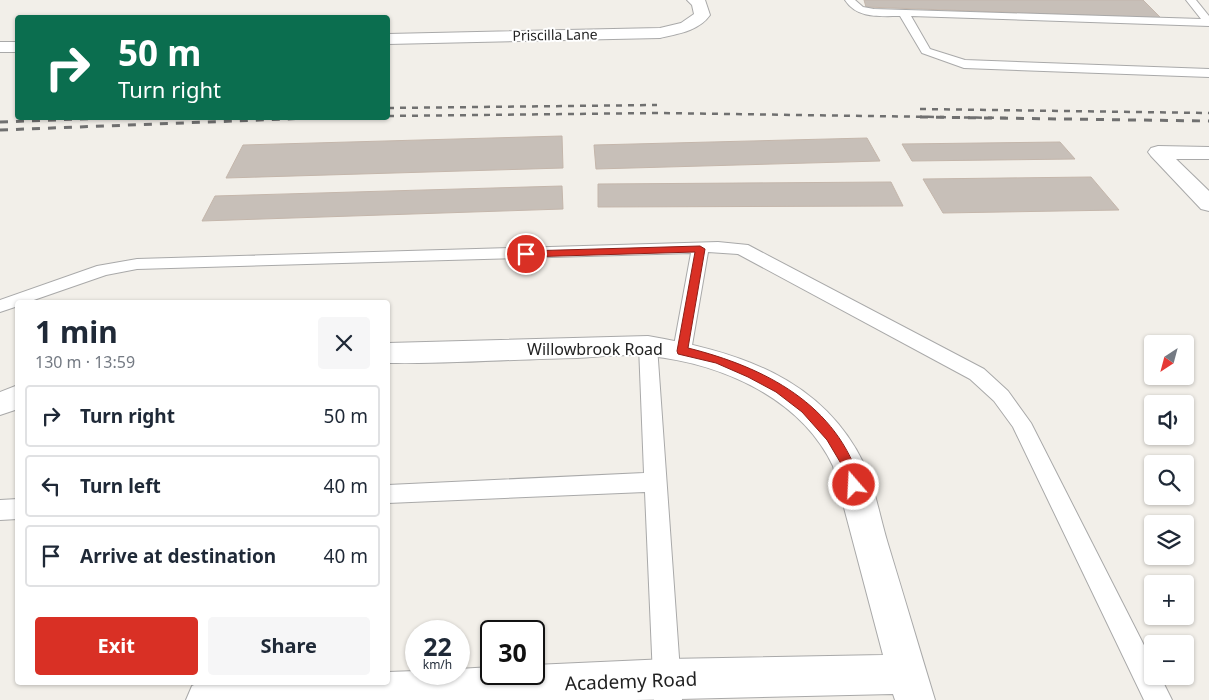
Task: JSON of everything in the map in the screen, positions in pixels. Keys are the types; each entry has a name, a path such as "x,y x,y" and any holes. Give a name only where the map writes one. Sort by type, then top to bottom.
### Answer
{"street":[{"name":"Priscilla Lane","path":"390,39 660,33 687,26 702,15 699,3 695,0"},
{"path":"0,47 15,46"},
{"path":"1209,153 1158,152 1209,204"},
{"name":"Willowbrook Road","path":"390,354 648,346 682,351 718,360 752,374 780,389 806,409 832,436 849,466 911,687"},
{"path":"0,404 15,397"},
{"name":"Academy Road","path":"206,700 911,687"}],"lane":[{"path":"850,0 853,6 860,11 1209,23"},
{"path":"1191,0 1209,23"},
{"path":"904,13 926,52 964,64 1209,73"},
{"path":"17,300 103,270 137,264 718,247 742,249 977,374 1001,396 1021,423 1158,700"},
{"path":"682,351 700,249"},
{"path":"0,306 15,301"},
{"path":"648,346 667,690"},
{"path":"390,494 657,482"},
{"path":"0,510 15,509"}],"building":[{"path":"864,0 1143,0 1161,18 866,7"},
{"path":"562,136 563,168 226,178 243,145"},
{"path":"867,138 880,161 596,169 594,145"},
{"path":"1060,142 1075,159 912,161 902,144"},
{"path":"1091,177 1119,210 943,213 923,179"},
{"path":"891,182 903,206 598,207 598,184"},
{"path":"562,186 563,209 202,221 215,196"}],"railway":[{"path":"390,108 657,105"},
{"path":"920,109 1209,113"},
{"path":"390,116 660,113 1006,118"},
{"path":"920,117 1209,121"},
{"path":"0,122 53,120"},
{"path":"0,130 260,120"}],"route":[{"path":"526,254 700,249 682,351 718,360 752,374 780,389 806,409 832,436 849,466 854,485"}]}
